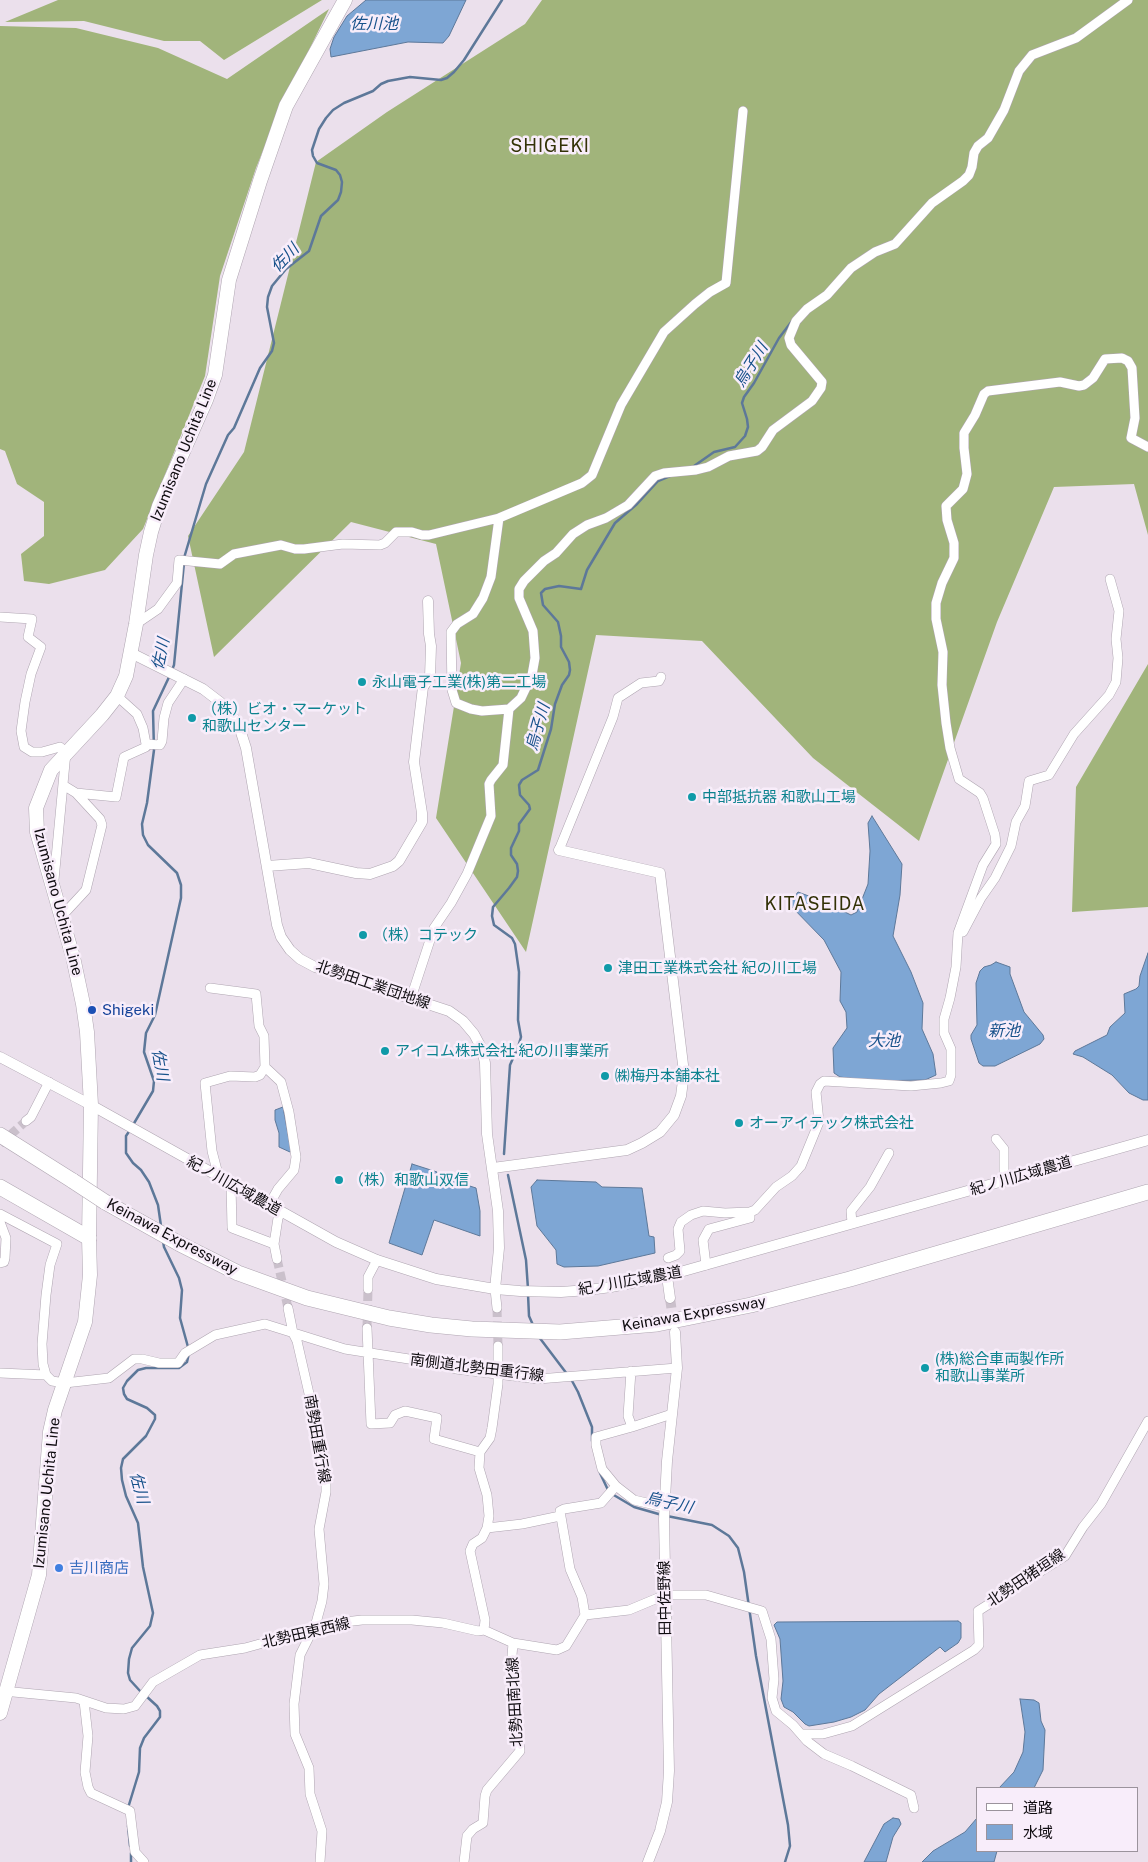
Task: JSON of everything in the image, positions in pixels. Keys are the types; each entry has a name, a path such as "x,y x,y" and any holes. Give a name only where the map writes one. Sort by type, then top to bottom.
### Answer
{"highway":[{"path":"0,1129 55,1170"},
{"name":"Keinawa Expressway","path":"0,1135 147,1227 238,1273 264,1283 307,1298 431,1325 520,1332 560,1332 657,1324 752,1305 850,1279 1148,1192"},
{"path":"0,1187 88,1238"},
{"path":"0,1198 50,1227 88,1238"}],"main road":[{"name":"Izumisano Uchita Line","path":"0,1713 3,1691 38,1575 50,1432 55,1410 85,1322 90,1274 88,1238 91,1105 87,1032 73,957 37,832 36,808 50,770 102,715 117,696 126,676 151,532 159,506 206,400 214,375 229,280 260,181 286,106 345,0"}],"street":[{"path":"412,998 434,928 467,874 491,816 489,784 504,765 509,709 520,698 528,684 535,658 533,631 519,598 519,589 524,581 544,561 556,553 574,534 628,505 655,476 708,467 729,456 757,451 762,447 773,430 812,401 822,382 791,346 789,338 796,321 807,308 827,295 851,268 875,252 895,244 932,203 969,175 974,153 978,146 988,138 1004,110 1019,71 1032,55 1076,38 1128,0"},
{"path":"136,624 158,609 177,583 180,560 220,564 234,554 281,545 295,549 343,544 380,545 385,543 396,532 429,535 499,518 582,483 592,475 621,405 664,332 695,304 726,283 743,111"},
{"path":"668,1258 676,1256 680,1251 678,1229 681,1222 691,1215 703,1211 725,1213 755,1210 776,1187 792,1176 801,1166 819,1122 816,1092 824,1080 897,1086 949,1081 951,1075 951,1049 944,1033 944,1019 956,967 956,943 971,893 983,865 996,844 983,798 980,793 959,779 950,748 942,684 943,652 936,619 936,603 942,583 954,558 954,543 947,520 946,506 963,488 967,474 964,433 975,415 984,394 988,391 1060,382 1079,386 1084,385 1093,378 1105,359 1122,358 1132,368 1135,418 1130,438 1148,447"},
{"path":"499,518 491,577 483,598 473,614 457,624 451,632 452,690 456,703 471,709 482,711 509,709"},
{"path":"956,943 981,898 995,878 1011,846 1016,822 1025,806 1029,781 1049,775 1074,734 1108,695 1116,682 1118,658 1116,639 1119,611 1110,580"},
{"path":"267,866 309,863 356,873 370,874 393,866 399,861 422,822 414,762 423,687 430,677 431,646 428,602"},
{"path":"0,617 32,619 28,637 41,647 31,674 25,702 21,731 24,747 32,752 42,752 60,747 66,752 53,890"},
{"name":"北勢田工業団地線","path":"131,653 203,689 220,702 238,723 246,748 276,925 281,937 290,950 300,959 314,967 449,1011 463,1021 474,1034 482,1049 485,1063 487,1134 489,1155 493,1168 499,1230 495,1289"},
{"path":"493,1168 627,1150 660,1132 674,1115 681,1096 684,1073 660,873 559,850 613,716 618,698 641,683 659,681 662,677"},
{"path":"76,793 116,797 124,757 151,745 161,744 168,703 181,678"},
{"path":"117,696 137,714 151,745"},
{"path":"61,917 86,890 101,830 100,820 76,793 63,785"},
{"path":"210,988 256,994 259,1026 264,1036 265,1067 260,1075 255,1077 230,1076 205,1083 212,1151 220,1178"},
{"name":"紀ノ川広域農道","path":"0,1057 91,1105 336,1242 377,1260 436,1279 495,1289 520,1291 561,1292 611,1288 668,1276 1148,1140"},
{"path":"265,1067 281,1082 289,1112 296,1157 294,1170 278,1189 269,1205"},
{"path":"26,1121 31,1117 49,1082"},
{"path":"996,1139 1004,1149 1004,1182"},
{"path":"852,1223 851,1211 870,1187 889,1153"},
{"path":"231,1184 232,1228 274,1244"},
{"path":"277,1259 274,1244 278,1218 281,1212"},
{"path":"706,1265 703,1240 709,1229 750,1218 750,1212"},
{"path":"0,1217 6,1238 5,1258 4,1262 0,1263"},
{"path":"0,1217 57,1244 50,1265 46,1295 42,1344 43,1364 46,1375 52,1381 65,1383"},
{"path":"368,1289 368,1277 377,1260"},
{"path":"668,1276 670,1298"},
{"path":"495,1289 497,1308"},
{"name":"南勢田重行線","path":"288,1308 313,1411 315,1439 326,1479 326,1492 319,1530 323,1594 321,1608 299,1661 293,1724 298,1743 309,1768 310,1794 322,1831 320,1862"},
{"name":"南側道北勢田重行線","path":"65,1383 109,1378 134,1359 159,1363 178,1363 185,1352 215,1335 264,1324 345,1349 456,1368 538,1379 677,1368"},
{"path":"367,1328 371,1424 390,1423 395,1415 405,1411 437,1418 434,1439 480,1452"},
{"name":"田中佐野線","path":"648,1862 667,1802 669,1771 664,1595 664,1512 677,1368 675,1332"},
{"path":"484,1630 485,1620 470,1551 473,1544 482,1538 487,1528 487,1495 479,1468 480,1452 490,1438 497,1399 498,1346"},
{"path":"631,1371 628,1416 632,1427"},
{"path":"0,1373 46,1375"},
{"path":"664,1512 612,1490 602,1469 596,1437 672,1414"},
{"name":"北勢田猪垣線","path":"802,1734 823,1734 852,1726 974,1650 979,1645 978,1611 1065,1556 1083,1527 1101,1504 1148,1421"},
{"path":"612,1490 602,1503 560,1511 570,1569 582,1597 585,1615 630,1610 664,1595 706,1595 762,1611 771,1639 774,1679 772,1698 776,1711 802,1734 807,1741 824,1754 910,1795 913,1799 914,1808"},
{"path":"487,1528 522,1524 560,1516"},
{"name":"北勢田東西線","path":"3,1691 76,1698 106,1708 124,1709 135,1706 153,1682 200,1654 245,1648 336,1623 362,1620 444,1623 472,1630 484,1630 513,1642 557,1650 566,1646 585,1615"},
{"name":"北勢田南北線","path":"464,1862 467,1836 473,1828 482,1823 485,1796 488,1790 520,1751 511,1668 513,1642"},
{"path":"84,1701 88,1736 86,1772 88,1787 91,1794 128,1809 135,1852 144,1862"}],"green space":[{"path":"58,0 322,0 224,60 200,41 164,41 84,21 5,22"},
{"path":"542,0 1148,0 1148,535 1134,484 1054,487 997,622 919,841 813,758 702,641 596,635 526,952 436,818 461,663 436,544 351,522 214,657 188,536 244,452 316,162 387,112 525,24"},
{"path":"329,9 277,116 256,168 220,276 205,376 143,529 105,570 49,584 24,581 21,554 44,536 44,502 17,484 5,451 0,449 0,26 76,28 158,48 227,79"},
{"path":"1148,664 1148,907 1072,912 1076,787"}],"water":[{"name":"佐川池","path":"366,0 466,0 449,36 443,43 408,42 331,57 330,49 334,37 347,16"},
{"name":"大池","path":"872,816 902,864 900,895 893,936 911,972 923,1003 922,1029 933,1054 936,1075 925,1080 870,1081 840,1077 834,1073 833,1048 847,1028 846,1012 840,1001 841,972 824,940 789,904 798,892 851,915 857,912 868,884 870,851 868,823"},
{"path":"1148,953 1148,1100 1143,1100 1129,1093 1112,1075 1083,1057 1073,1054 1075,1051 1107,1035 1110,1027 1125,1013 1124,994 1139,986 1140,976"},
{"name":"新池","path":"996,962 1010,967 1010,974 1024,1012 1043,1035 1044,1039 1040,1044 995,1066 983,1066 979,1063 971,1039 971,1035 977,1025 976,983 980,971 984,967"},
{"path":"283,1107 290,1152 279,1147 279,1133 275,1120 275,1110"},
{"path":"412,1164 437,1172 435,1175 476,1188 480,1211 480,1236 434,1220 422,1255 389,1243"},
{"path":"537,1180 596,1182 602,1187 642,1188 649,1236 654,1237 655,1253 598,1266 564,1267 557,1264 556,1250 537,1226 531,1187"},
{"path":"958,1621 961,1623 961,1638 958,1643 945,1652 940,1647 879,1694 865,1710 851,1717 809,1726 784,1707 781,1699 783,1681 780,1639 774,1625 777,1622"},
{"path":"1020,1699 1034,1700 1039,1703 1041,1721 1045,1730 1043,1770 1034,1787 1000,1787 1014,1772 1023,1752 1025,1732"},
{"path":"893,1818 899,1819 901,1824 893,1837 886,1862 864,1862 884,1824"},
{"path":"976,1819 976,1852 997,1852 994,1862 922,1862 933,1851 965,1832"}],"waterway":[{"name":"佐川","path":"184,558 206,484 228,435 234,428 260,368 272,351 274,343 267,307 272,286 286,269 309,251 321,216 338,200 341,192 342,182 340,175 336,170 317,163 313,156 312,150 319,129 333,110 344,103 373,91 388,81 410,77 441,80 447,78 464,60 502,0"},
{"name":"烏子川","path":"694,466 714,452 735,447 745,436 748,427 742,403 744,397 779,338 792,321"},
{"name":"烏子川","path":"504,1154 510,1065 521,1037 518,1020 519,972 515,944 512,938 494,925 493,907 517,877 517,864 511,855 511,848 519,831 519,824 530,809 529,805 520,795 519,785 522,780 538,770 551,729 555,704 570,670 569,662 561,647 558,622 543,605 541,593 545,589 559,586 581,589 587,570 615,523 637,504 658,481 670,476"},
{"name":"佐川","path":"172,670 184,563"},
{"name":"佐川","path":"133,1125 153,1091 154,1081 144,1052 146,1033 155,1015 181,898 181,885 177,873 148,845 143,835 142,824 147,803 154,750 153,711 170,675"},
{"name":"佐川","path":"130,1130 126,1136 126,1153 149,1182 158,1205 161,1226"},
{"name":"烏子川","path":"508,1175 526,1260 528,1289"},
{"name":"佐川","path":"163,1241 179,1278 182,1290 180,1318 188,1347"},
{"name":"烏子川","path":"528,1294 529,1316 533,1325"},
{"name":"烏子川","path":"539,1337 567,1374"},
{"name":"佐川","path":"141,1692 130,1680 128,1673 129,1659 132,1648 150,1626 153,1613 143,1567 138,1523 126,1496 121,1468 123,1459 146,1436 155,1419 155,1415 147,1408 127,1399 123,1388 138,1370 146,1368 179,1368 187,1362 189,1353"},
{"name":"烏子川","path":"571,1379 592,1427 592,1441"},
{"name":"烏子川","path":"600,1473 608,1490"},
{"name":"烏子川","path":"612,1494 634,1507 662,1515"},
{"name":"烏子川","path":"667,1516 712,1525 729,1536 738,1548 744,1572 756,1656 788,1825 790,1846 785,1862"},
{"name":"佐川","path":"128,1808 139,1772 140,1748 144,1738 160,1717 160,1711 157,1706 146,1696"},
{"name":"佐川","path":"128,1826 130,1846"},
{"name":"佐川","path":"131,1853 131,1862"}],"tunnel":[{"path":"0,1144 26,1121"},
{"path":"277,1259 288,1308"},
{"path":"367,1328 368,1289"},
{"path":"670,1298 674,1327"},
{"path":"497,1308 498,1346"}],"place":[{"name":"永山電子工業(株)第二工場","path":"362,682"},
{"name":"（株）ビオ・マーケット 和歌山センター","path":"192,718"},
{"name":"中部抵抗器 和歌山工場","path":"692,797"},
{"name":"（株）コテック","path":"363,935"},
{"name":"津田工業株式会社 紀の川工場","path":"608,968"},
{"name":"Shigeki","path":"92,1010"},
{"name":"アイコム株式会社 紀の川事業所","path":"385,1051"},
{"name":"㈱梅丹本舗本社","path":"605,1076"},
{"name":"オーアイテック株式会社","path":"739,1123"},
{"name":"（株）和歌山双信","path":"339,1180"},
{"name":"(株)総合車両製作所 和歌山事業所","path":"925,1368"},
{"name":"吉川商店","path":"59,1568"}],"district":[{"name":"SHIGEKI","path":"550,146"},
{"name":"KITASEIDA","path":"815,904"}]}
